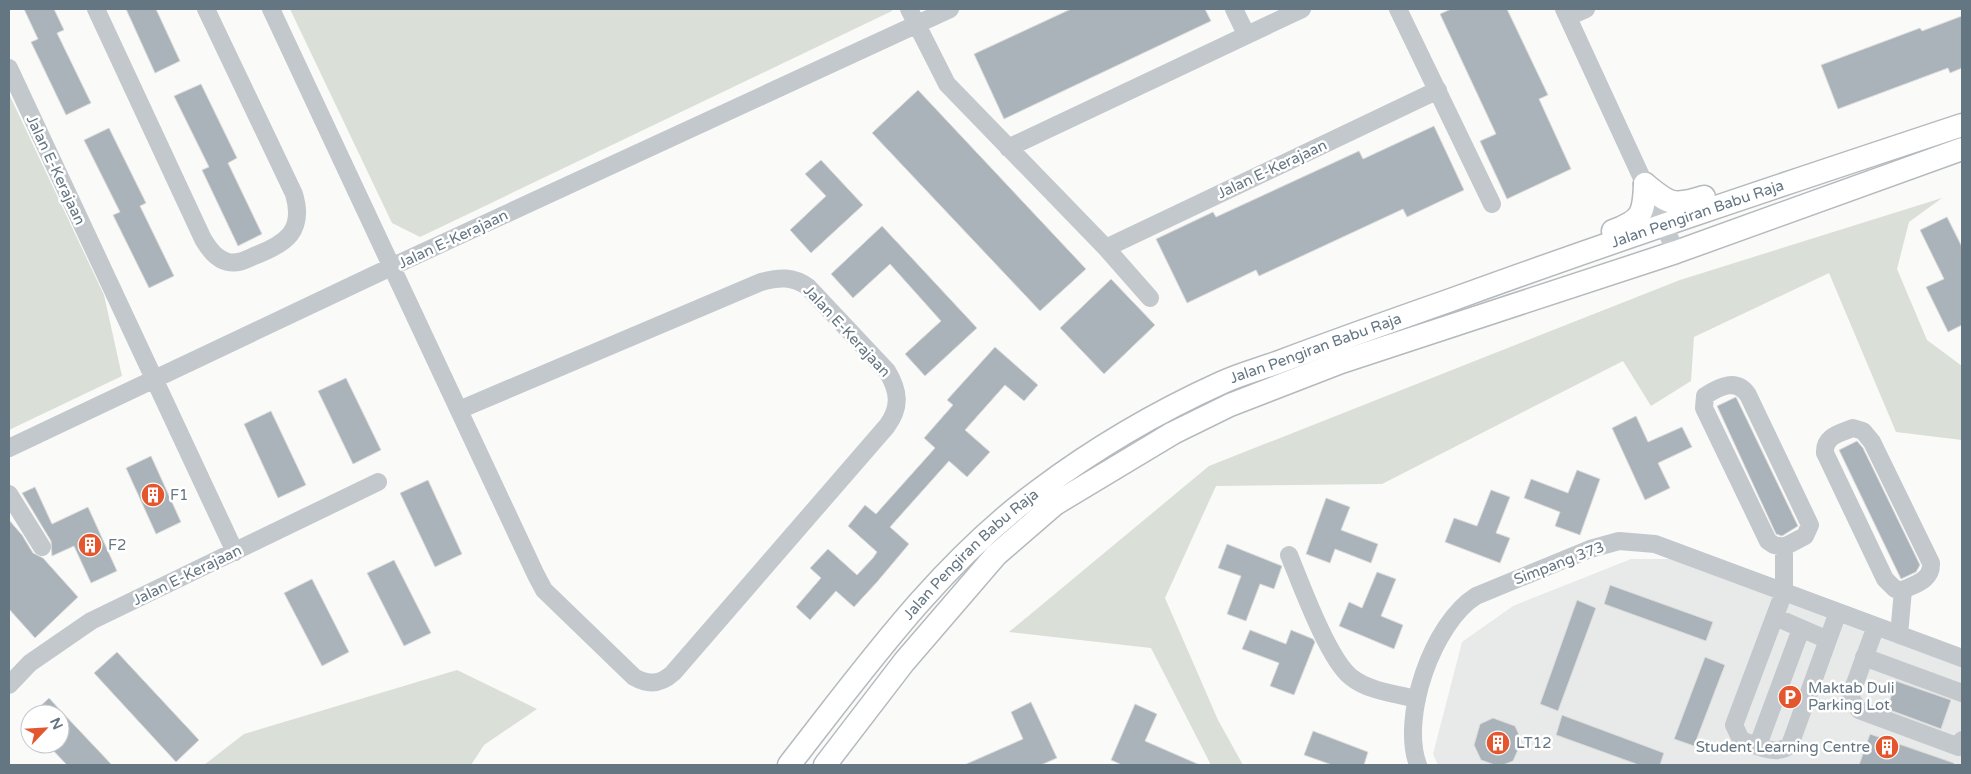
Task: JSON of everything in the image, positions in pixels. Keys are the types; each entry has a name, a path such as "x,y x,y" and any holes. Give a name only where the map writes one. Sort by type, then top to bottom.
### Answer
{"main road":[{"name":"Jalan Pengiran Babu Raja","path":"788,765 883,645 958,561 1036,492 1086,457 1223,382 1664,224 1962,125"},
{"name":"Jalan Pengiran Babu Raja","path":"825,765 904,662 996,555 1055,504 1173,433 1230,405 1350,359 1676,252 1962,149"},
{"path":"1645,184 1665,200 1673,204 1683,204 1754,181 1800,179"},
{"path":"1517,276 1555,253 1634,222 1644,207 1645,184"}],"street":[{"path":"96,9 210,252 228,262 240,262 282,243 291,236 296,225 298,209 294,194 206,9"},
{"path":"271,9 459,410"},
{"name":"Jalan E-Kerajaan","path":"9,448 391,268 913,16 950,9"},
{"path":"1234,9 1246,34"},
{"path":"1008,148 1302,9"},
{"path":"1398,9 1492,204"},
{"path":"1586,9 1566,13 1676,252"},
{"path":"913,16 947,84 1106,248 1150,298"},
{"name":"Jalan E-Kerajaan","path":"9,68 154,380"},
{"name":"Jalan E-Kerajaan","path":"1106,248 1438,90"},
{"name":"Jalan E-Kerajaan","path":"773,279 793,279 808,288 887,371 894,383 898,402 894,417 887,426 673,674 653,683 644,683 634,678 544,590 459,410 773,279"},
{"path":"154,380 235,552"},
{"path":"1730,384 1738,385 1748,395 1808,520 1810,530 1805,536 1784,547 1774,546 1768,541 1704,408 1705,396 1730,384"},
{"path":"1853,428 1863,430 1872,442 1930,563 1927,578 1903,590 1895,589 1885,579 1825,453 1824,445 1828,439 1853,428"},
{"name":"Jalan E-Kerajaan","path":"9,686 30,663 91,621 378,482"},
{"path":"10,498 42,547"},
{"name":"Simpang 373","path":"1418,765 1414,742 1417,699 1424,672 1442,632 1463,605 1476,596 1590,549 1619,541 1656,544 1962,658"},
{"path":"1784,547 1784,592 1734,726 1741,740 1776,751 1784,750 1790,745 1838,612"},
{"path":"1289,554 1311,609 1345,672 1362,684 1417,699"},
{"path":"1898,635 1903,590"},
{"path":"1775,617 1828,640"},
{"path":"1876,626 1850,697 1853,705 1860,710 1961,745"},
{"path":"1758,745 1801,629"},
{"path":"1864,657 1962,694"}],"shaded area":[{"path":"290,9 891,9 892,11 420,237 392,223"},
{"path":"9,94 104,295 122,376 9,430"},
{"path":"1942,198 1909,222 1897,269 1927,340 1962,366 1962,440 1896,432 1829,273 1694,337 1691,381 1651,406 1623,361 1382,484 1216,486 1165,598 1218,720 1243,765 1211,765 1151,648 1009,632 1209,466 1680,280"},
{"path":"1631,559 1673,559 1962,667 1962,765 1438,765 1433,754 1462,642 1513,606"},
{"path":"457,670 537,709 484,745 471,765 204,765 244,734"}],"building":[{"path":"24,9 54,9 64,30 57,33 91,103 66,115 31,42 38,39"},
{"path":"126,9 156,9 180,61 155,73"},
{"path":"1071,9 1205,9 1211,21 1004,119 974,54"},
{"path":"1451,9 1507,9 1548,95 1539,99 1571,169 1507,199 1480,141 1496,134 1440,14"},
{"path":"1962,16 1962,68 1950,73 1948,68 1838,109 1821,65 1920,28 1922,31"},
{"path":"201,84 237,158 228,163 262,234 238,246 202,170 209,167 174,96"},
{"path":"918,90 1086,269 1040,311 872,133"},
{"path":"1434,126 1464,190 1407,217 1403,209 1259,276 1256,270 1187,303 1156,239 1213,212 1216,217 1359,151 1363,159"},
{"path":"109,128 146,203 140,206 174,276 149,288 113,215 120,212 84,140"},
{"path":"821,160 863,205 811,253 790,230 826,196 805,174"},
{"path":"1947,217 1962,247 1962,325 1948,332 1926,287 1944,279 1920,230"},
{"path":"882,226 977,328 925,376 905,354 941,321 890,264 853,298 831,274"},
{"path":"1111,279 1155,325 1104,374 1060,328"},
{"path":"995,347 1038,385 1024,401 1005,385 965,430 990,452 967,477 949,461 890,527 909,544 877,582 854,607 836,591 810,620 796,607 821,578 810,568 828,549 857,575 873,558 877,552 848,526 865,505 876,514 935,448 924,438 953,405 947,400"},
{"path":"346,378 381,450 353,464 318,391"},
{"path":"1736,397 1798,526 1782,536 1776,534 1717,406"},
{"path":"271,411 306,485 278,498 244,424"},
{"path":"1636,416 1648,442 1682,427 1692,447 1658,463 1670,488 1645,500 1612,428"},
{"path":"1857,441 1863,448 1920,565 1916,572 1901,579 1839,450"},
{"name":"F1","path":"151,456 181,522 156,534 126,468"},
{"path":"1577,470 1600,479 1580,535 1555,526 1560,512 1524,498 1531,479 1568,493"},
{"path":"428,480 462,554 435,567 400,493"},
{"name":"F2","path":"35,487 52,524 88,507 117,571 91,583 74,546 52,556 51,541 22,493"},
{"path":"1491,490 1510,497 1496,533 1510,538 1500,563 1445,542 1454,518 1477,526"},
{"path":"1326,498 1350,507 1341,530 1378,544 1371,563 1335,549 1330,563 1306,554"},
{"path":"9,520 22,535 33,553 43,558 78,597 35,638 9,609"},
{"path":"1227,544 1282,566 1274,589 1260,584 1246,621 1227,614 1241,576 1218,568"},
{"path":"394,560 431,633 404,646 367,573"},
{"path":"1377,572 1396,579 1381,616 1403,625 1394,649 1339,626 1349,602 1362,608"},
{"path":"312,579 349,652 322,666 284,593"},
{"path":"1610,585 1713,622 1706,641 1604,604"},
{"path":"1577,600 1596,608 1558,711 1540,704"},
{"path":"1250,630 1286,644 1291,630 1313,639 1315,642 1294,695 1270,686 1279,663 1242,649"},
{"path":"117,652 199,740 176,762 94,673"},
{"path":"1705,657 1725,665 1694,746 1674,739"},
{"path":"1896,681 1951,700 1941,729 1887,709"},
{"path":"49,698 55,704 43,704"},
{"path":"1031,702 1057,758 1041,765 964,765 1023,739 1011,712"},
{"path":"1135,704 1157,714 1145,741 1200,765 1122,765 1111,760"},
{"path":"1562,715 1664,753 1660,765 1639,765 1556,735"},
{"name":"LT12","path":"1493,718 1515,726 1522,741 1513,761 1503,765 1495,765 1481,760 1474,745 1480,724"},
{"path":"70,720 112,765 67,765 57,754 70,754"},
{"path":"1313,731 1368,752 1364,765 1332,765 1304,755"},
{"name":"Student Learning Centre","path":"1870,734 1954,763 1954,765 1859,765"}],"place":[{"name":"F1","path":"153,495"},
{"name":"F2","path":"90,545"},
{"name":"Maktab Duli Parking Lot","path":"1790,697"},
{"name":"LT12","path":"1498,743"},
{"name":"Student Learning Centre","path":"1887,747"}]}
